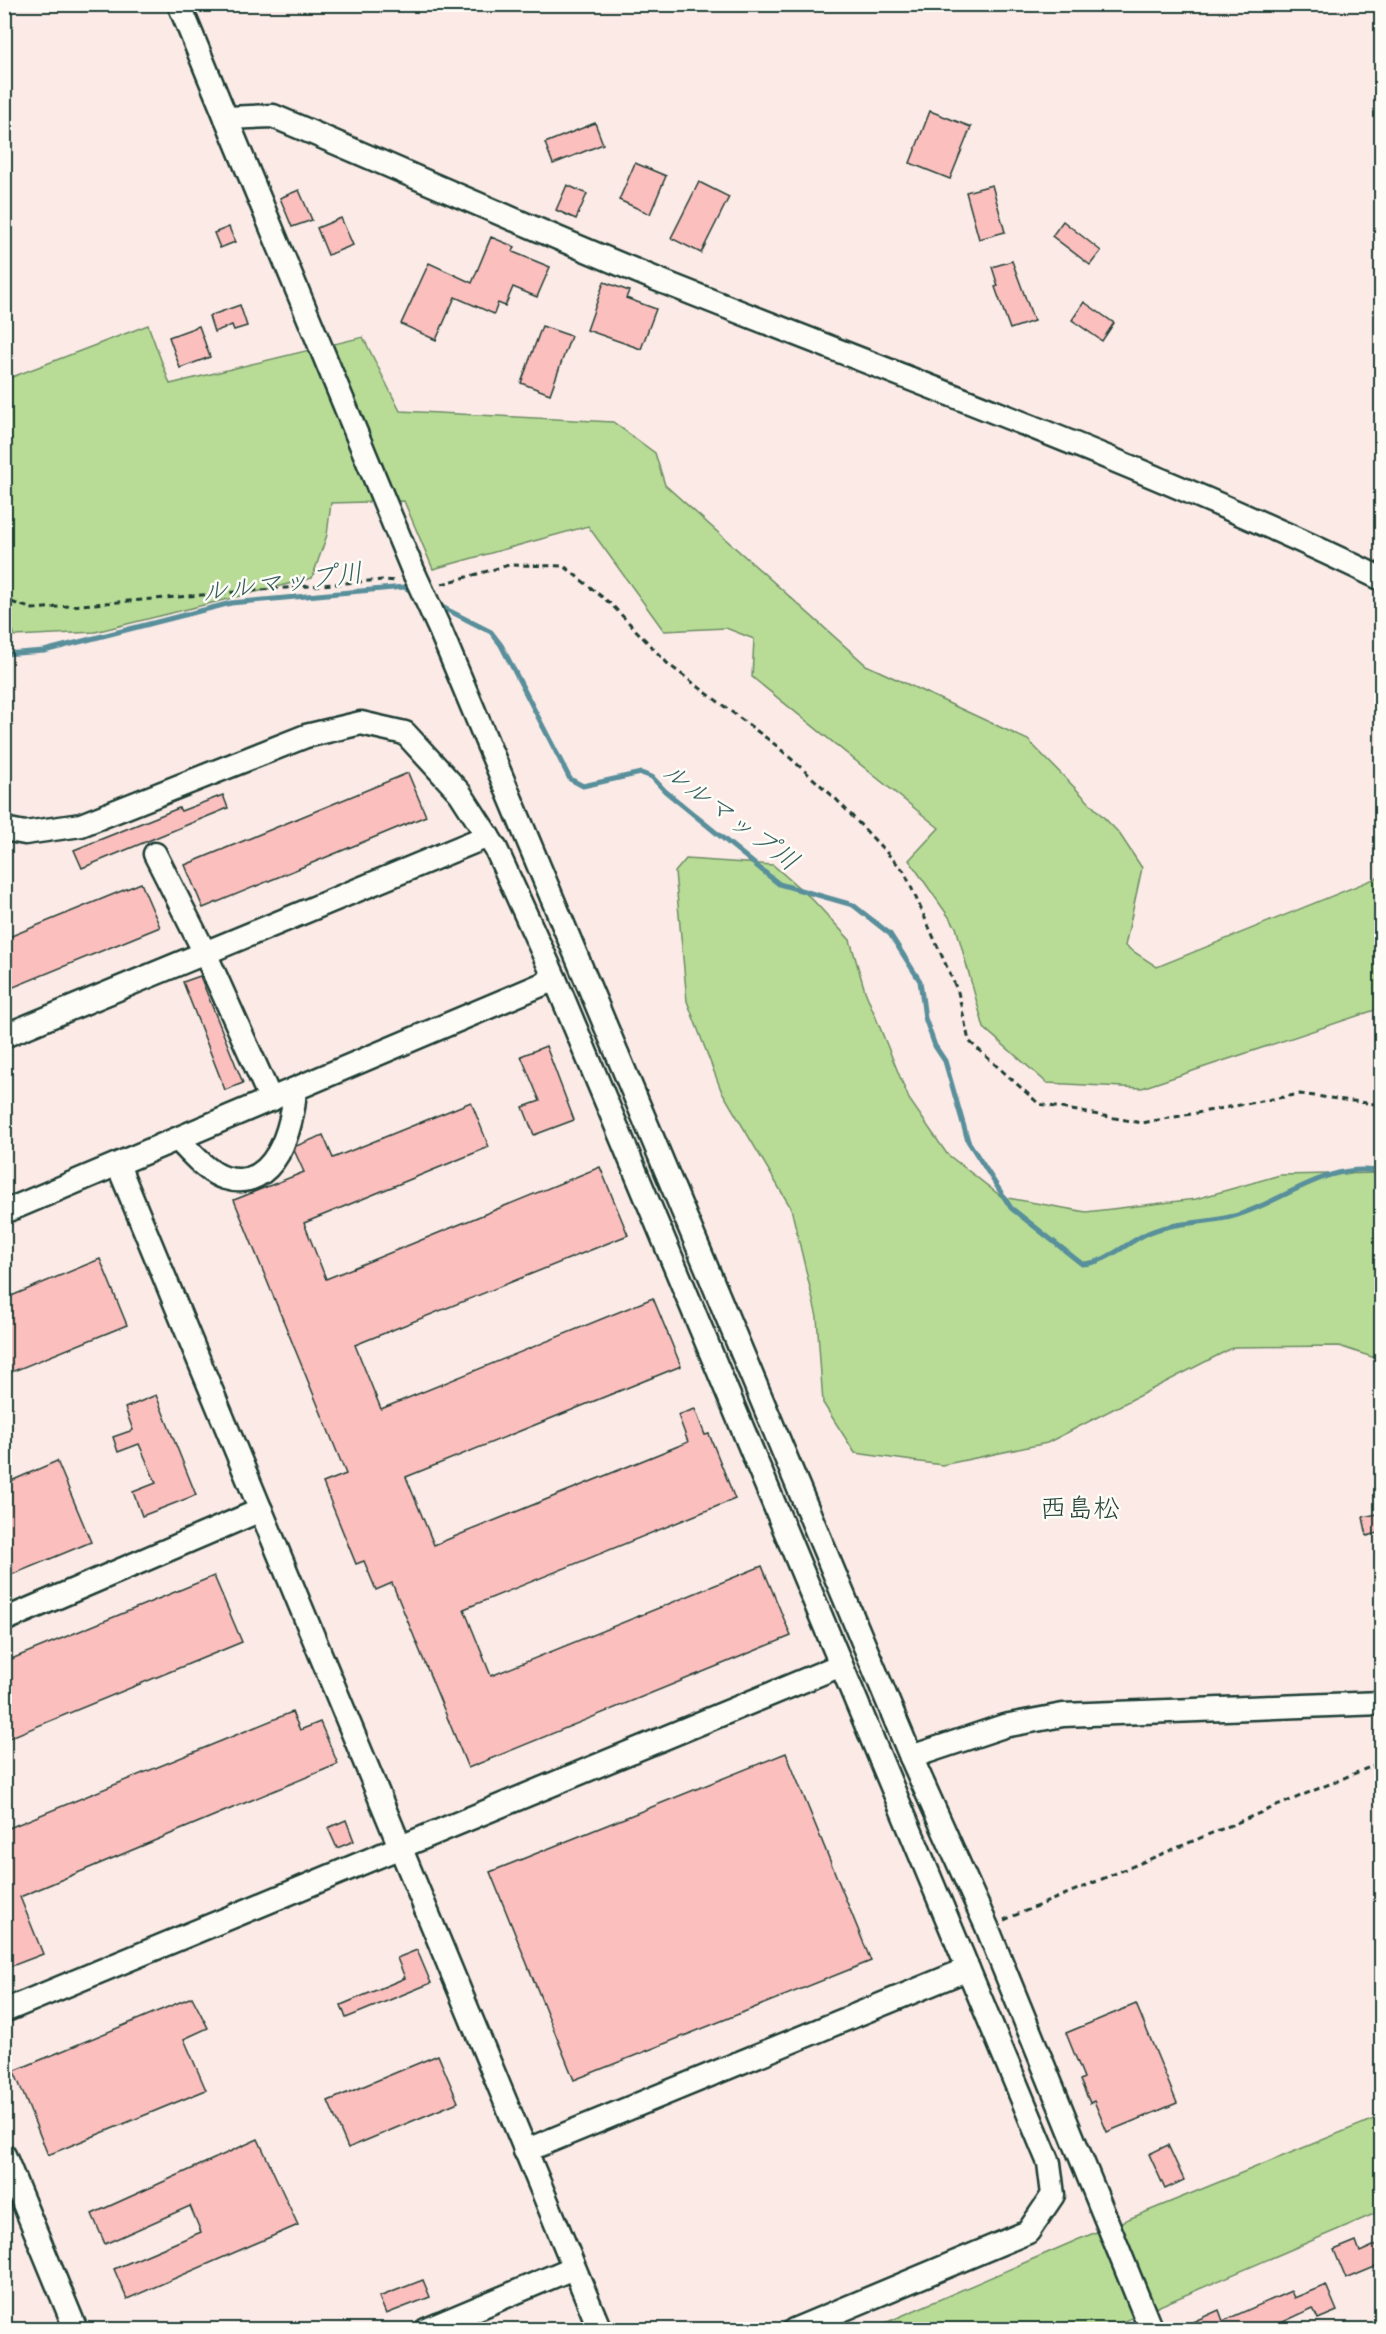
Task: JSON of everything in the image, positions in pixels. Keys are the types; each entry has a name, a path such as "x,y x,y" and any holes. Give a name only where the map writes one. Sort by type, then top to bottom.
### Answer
{"street":[{"path":"179,4 409,577 441,632 911,1757 987,1927 1151,2330"},
{"path":"226,118 273,116 654,278 982,405 1294,536 1382,579"},
{"path":"4,829 25,833 81,825 306,736 361,723 405,733 460,793 496,849 555,979 1049,2163 1053,2195 1028,2232 794,2330"},
{"path":"4,1036 488,836"},
{"path":"155,854 205,953 271,1100"},
{"path":"6,1208 178,1140 555,979"},
{"path":"178,1140 204,1166 223,1178 240,1181 256,1177 269,1166 280,1149 290,1126 295,1090"},
{"path":"118,1165 600,2330"},
{"path":"4,1620 261,1510"},
{"path":"4,2011 841,1665"},
{"path":"911,1757 1004,1726 1063,1715 1382,1703"},
{"path":"525,2151 968,1969"},
{"path":"4,2154 76,2330"},
{"path":"426,2330 573,2268"}],"path":[{"path":"437,584 448,585 509,565 564,566 612,605 668,664 772,742 836,799 904,871 958,992 969,1041 1039,1104 1142,1123 1300,1094 1382,1106"},
{"path":"4,595 11,602 33,609 409,577"},
{"path":"987,1927 1382,1762"}],"green space":[{"path":"148,325 170,384 363,337 400,411 613,422 655,453 665,485 866,665 1028,740 1119,833 1142,868 1125,946 1157,967 1381,876 1381,1008 1142,1088 1047,1083 984,1028 956,927 909,860 939,828 752,677 754,639 726,628 664,631 588,526 433,569 404,501 331,503 327,535 312,578 95,632 15,636 4,607 4,380"},
{"path":"686,859 773,865 812,899 850,940 865,991 909,1099 947,1154 1002,1197 1086,1212 1196,1199 1280,1175 1381,1173 1381,1360 1339,1346 1234,1347 1047,1443 942,1465 855,1453 823,1403 817,1317 791,1208 721,1090 687,1001 675,872"},
{"path":"1381,2116 1381,2211 1106,2329 869,2330 1077,2240"}],"building":[{"path":"930,111 971,127 950,179 910,163"},
{"path":"595,123 603,144 553,164 545,143"},
{"path":"635,163 666,176 650,214 619,200"},
{"path":"699,182 729,197 701,253 671,238"},
{"path":"567,185 587,194 576,219 556,210"},
{"path":"992,185 1005,232 979,239 966,192"},
{"path":"299,190 312,220 292,227 280,198"},
{"path":"341,218 353,245 328,255 317,228"},
{"path":"1063,221 1101,251 1090,265 1052,236"},
{"path":"229,227 235,242 220,248 214,233"},
{"path":"491,237 515,247 513,252 550,267 537,297 513,287 505,306 498,303 494,314 455,297 436,340 401,324 429,263 472,283"},
{"path":"1012,261 1034,321 1010,329 995,287 998,286 992,267"},
{"path":"604,282 629,291 626,298 656,309 641,349 587,330"},
{"path":"1084,302 1114,323 1102,341 1072,320"},
{"path":"240,305 247,326 234,330 232,325 214,332 209,316"},
{"path":"199,326 210,357 180,368 169,337"},
{"path":"542,326 571,336 550,394 521,383"},
{"path":"408,773 426,816 203,908 185,865"},
{"path":"223,795 228,808 82,868 74,850 179,808 181,811"},
{"path":"141,883 160,927 4,991 4,939"},
{"path":"200,976 243,1083 225,1090 183,982"},
{"path":"546,1046 574,1120 534,1135 523,1107 540,1101 521,1056"},
{"path":"471,1102 489,1147 304,1223 326,1279 600,1167 628,1235 355,1345 381,1409 653,1298 681,1366 406,1477 434,1545 688,1442 678,1415 695,1409 705,1435 709,1434 735,1499 464,1609 491,1676 762,1566 791,1636 468,1768 392,1583 376,1590 364,1561 356,1564 323,1483 346,1474 234,1200 304,1172 294,1150 296,1146 323,1135 333,1158"},
{"path":"100,1259 127,1325 4,1375 4,1299"},
{"path":"156,1395 196,1495 142,1516 133,1492 156,1483 139,1444 118,1452 113,1437 133,1430 125,1408"},
{"path":"57,1461 91,1542 4,1578 4,1484"},
{"path":"1382,1513 1382,1532 1367,1536 1363,1517"},
{"path":"214,1576 242,1642 4,1740 4,1662"},
{"path":"292,1712 300,1730 320,1722 338,1764 20,1897 43,1954 4,1969 4,1830"},
{"path":"786,1753 871,1961 574,2080 490,1872"},
{"path":"346,1820 354,1841 337,1848 328,1828"},
{"path":"417,1950 431,1983 346,2018 341,2005 405,1978 397,1958"},
{"path":"192,1997 208,2028 184,2039 206,2090 48,2155 14,2071"},
{"path":"1136,2004 1177,2103 1107,2132 1094,2101 1090,2103 1080,2080 1084,2078 1066,2033"},
{"path":"438,2055 458,2102 348,2148 328,2101"},
{"path":"258,2139 298,2225 127,2299 114,2269 201,2232 190,2206 105,2244 92,2214"},
{"path":"1168,2145 1184,2180 1165,2189 1149,2154"},
{"path":"1356,2241 1360,2252 1382,2242 1382,2264 1346,2279 1334,2250"},
{"path":"423,2280 430,2297 386,2314 379,2297"},
{"path":"1326,2285 1337,2311 1318,2319 1313,2308 1266,2330 1175,2330 1219,2310 1223,2321 1291,2291 1294,2298"}],"waterway":[{"name":"ルルマップ川","path":"4,654 44,651 231,603 404,587 415,593"},
{"name":"ルルマップ川","path":"436,604 491,632 501,645 570,779 583,786 641,773 652,777 665,791 779,884 853,905 890,934 920,981 925,1018 935,1046 945,1061 968,1141 1011,1208 1082,1264 1100,1260 1158,1229 1234,1216 1324,1177 1362,1170 1382,1172"}],"district":[{"name":"西島松","path":"1080,1508"}]}
